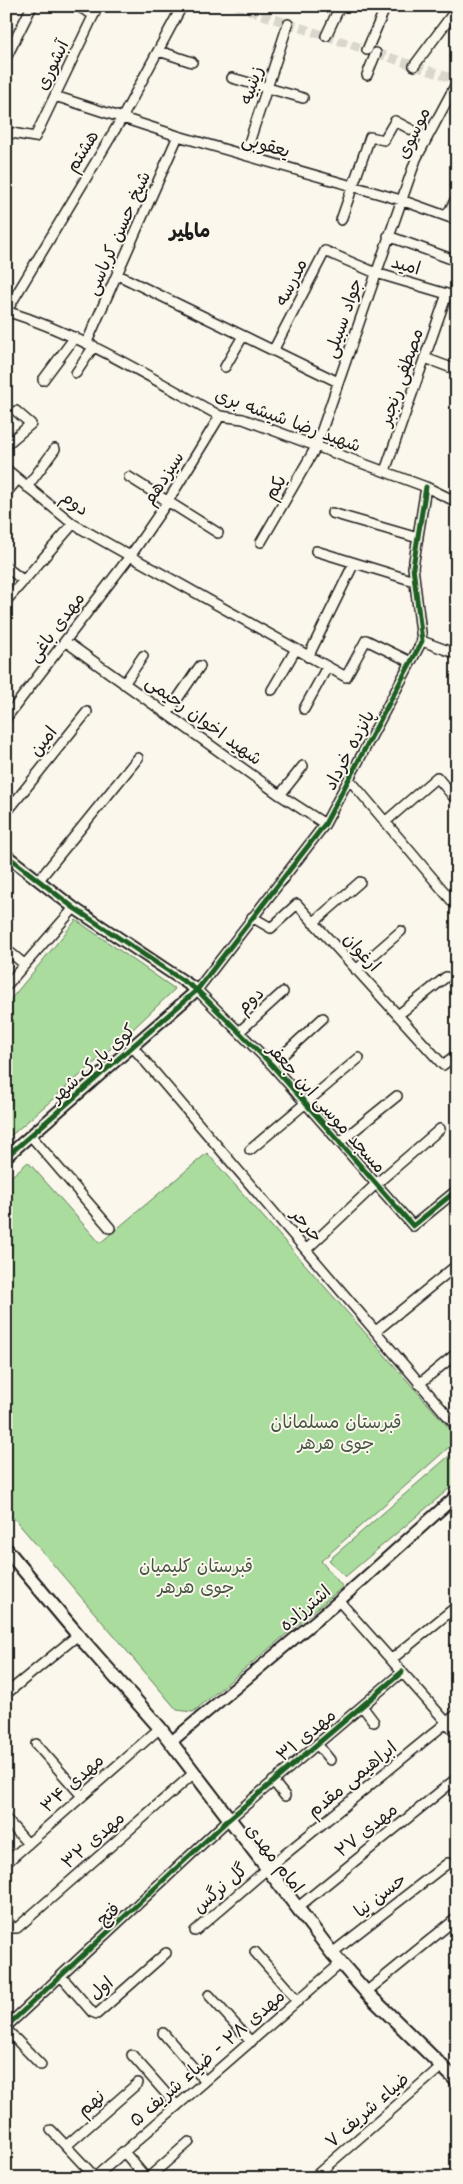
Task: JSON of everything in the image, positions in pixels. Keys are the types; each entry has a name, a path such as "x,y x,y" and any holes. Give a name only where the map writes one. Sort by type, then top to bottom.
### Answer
{"main road":[{"name":"امام مهدی","path":"6,1549 78,1636 160,1728 228,1820 332,1953 366,1992 457,2082"}],"street":[{"path":"6,58 32,6"},
{"path":"77,6 96,10"},
{"name":"هشتم","path":"6,311 122,118 182,6"},
{"path":"326,36 340,6"},
{"path":"367,50 386,6"},
{"path":"414,66 457,8"},
{"name":"آبشوری","path":"6,132 35,137 96,10"},
{"name":"زینبیه","path":"245,155 288,24"},
{"path":"158,50 192,62"},
{"path":"367,75 376,53"},
{"path":"232,78 303,98"},
{"name":"موسوی","path":"401,200 416,159 457,82"},
{"name":"یعقوبی","path":"55,96 178,136 401,200 457,220"},
{"path":"341,220 370,137 384,140 395,121 427,138"},
{"name":"شیخ حسن کرباسی","path":"76,373 178,136"},
{"path":"447,215 457,197"},
{"name":"جواد سبیلی","path":"316,447 401,200"},
{"path":"388,236 457,261"},
{"name":"مدرسه","path":"273,351 325,251 376,273"},
{"name":"امید","path":"376,273 457,297"},
{"path":"118,275 338,382"},
{"name":"مصطفی رنجبر","path":"385,471 447,294"},
{"name":"شهید رضا شیشه بری","path":"6,311 32,318 90,344 220,416 243,419 426,487 455,502"},
{"path":"225,367 242,336"},
{"path":"43,380 74,337"},
{"path":"424,358 457,370"},
{"path":"6,445 31,424 16,411"},
{"name":"سیزدهم","path":"131,555 168,501 220,416"},
{"name":"یکم","path":"261,542 316,447"},
{"path":"27,487 54,449"},
{"name":"دوم","path":"6,469 17,480 74,524 346,677 366,640 411,662"},
{"path":"129,477 218,534"},
{"path":"6,493 17,480"},
{"path":"426,487 413,567 422,642 457,654"},
{"path":"455,502 457,492"},
{"path":"332,513 418,538"},
{"path":"6,602 74,524"},
{"path":"316,551 414,581"},
{"name":"مهدی باغی","path":"6,718 131,555"},
{"path":"308,657 354,563"},
{"path":"6,567 24,581"},
{"name":"شهید اخوان رحیمی","path":"65,641 280,795 325,824"},
{"name":"پانزده خرداد","path":"197,990 325,824 422,642"},
{"path":"272,690 296,650"},
{"path":"124,684 143,656"},
{"path":"167,714 200,666"},
{"path":"304,709 327,667"},
{"name":"امین","path":"6,813 87,712"},
{"path":"39,880 138,758"},
{"path":"280,795 303,766"},
{"path":"385,822 436,777 457,801"},
{"path":"350,780 457,907"},
{"path":"6,855 74,908 197,990"},
{"path":"313,923 360,882"},
{"name":"ارغوان","path":"252,917 271,928 297,904 443,1064 457,1054"},
{"path":"6,986 74,908"},
{"path":"356,970 401,931"},
{"path":"6,949 24,964"},
{"path":"398,1015 446,977"},
{"name":"مسجد موسی ابن جعفر","path":"197,990 272,1065 414,1226 457,1190"},
{"name":"کوی پارک شهر","path":"6,1157 197,990"},
{"name":"دوم","path":"239,1032 283,992"},
{"path":"272,1065 323,1018"},
{"name":"حرحر","path":"132,1046 376,1331 419,1384 457,1426"},
{"path":"250,1150 358,1058"},
{"path":"340,1142 397,1096"},
{"path":"306,1249 376,1184 440,1129"},
{"path":"30,1136 110,1228"},
{"path":"376,1331 457,1265"},
{"path":"419,1384 457,1353"},
{"name":"اشترزاده","path":"170,1742 340,1600 457,1495"},
{"path":"340,1600 457,1734"},
{"path":"392,1659 457,1606"},
{"path":"6,1694 78,1636"},
{"name":"مهدی ۳۱","path":"228,1820 402,1672"},
{"path":"362,1706 374,1722"},
{"name":"ابراهیمی مقدم","path":"266,1869 457,1714"},
{"name":"مهدی ۳۴","path":"6,1863 160,1728"},
{"path":"36,1744 82,1796"},
{"path":"317,1744 330,1760"},
{"name":"مهدی ۳۲","path":"6,1920 13,1928 17,1928 194,1773"},
{"name":"مهدی ۲۷","path":"296,1908 457,1778"},
{"path":"273,1782 284,1796"},
{"path":"6,1819 28,1844"},
{"name":"فتح","path":"6,2028 228,1820"},
{"name":"حسن نیا","path":"332,1953 448,1862"},
{"name":"گل نرگس","path":"195,1931 266,1869"},
{"path":"366,1992 457,1918"},
{"path":"254,1952 298,2001"},
{"name":"اول","path":"61,1976 92,2012 97,2014 166,1953"},
{"name":"مهدی ۲۸ - ضیاء شریف ۵","path":"95,2178 341,1963"},
{"path":"209,1995 251,2042"},
{"path":"6,2028 41,2065"},
{"path":"163,2033 205,2081"},
{"path":"132,2055 177,2106"},
{"name":"ضیاء شریف ۷","path":"314,2178 442,2066"},
{"name":"نهم","path":"66,2146 138,2083"},
{"path":"51,2130 95,2178"},
{"path":"124,2152 147,2178 189,2142"}],"green space":[{"path":"76,920 175,989 132,1030 6,1140 6,1005"},
{"path":"207,1153 457,1437 457,1440 321,1561 343,1587 193,1712 177,1710 6,1509 6,1181 28,1162 100,1243"},
{"path":"457,1449 457,1482 345,1577 329,1560"}],"tunnel":[{"path":"236,6 457,80"}],"cycle path":[{"path":"6,1157 197,990 325,824 422,641 413,567 426,487"},
{"path":"6,855 74,908 197,990 272,1065 413,1226 457,1190"},
{"path":"6,2027 228,1820 402,1672"}],"district":[{"name":"مالمیر","path":"190,230"}],"park label":[{"name":"قبرستان مسلمانان جوی هرهر","path":"336,1432"},
{"name":"قبرستان کلیمیان جوی هرهر","path":"196,1576"}]}
